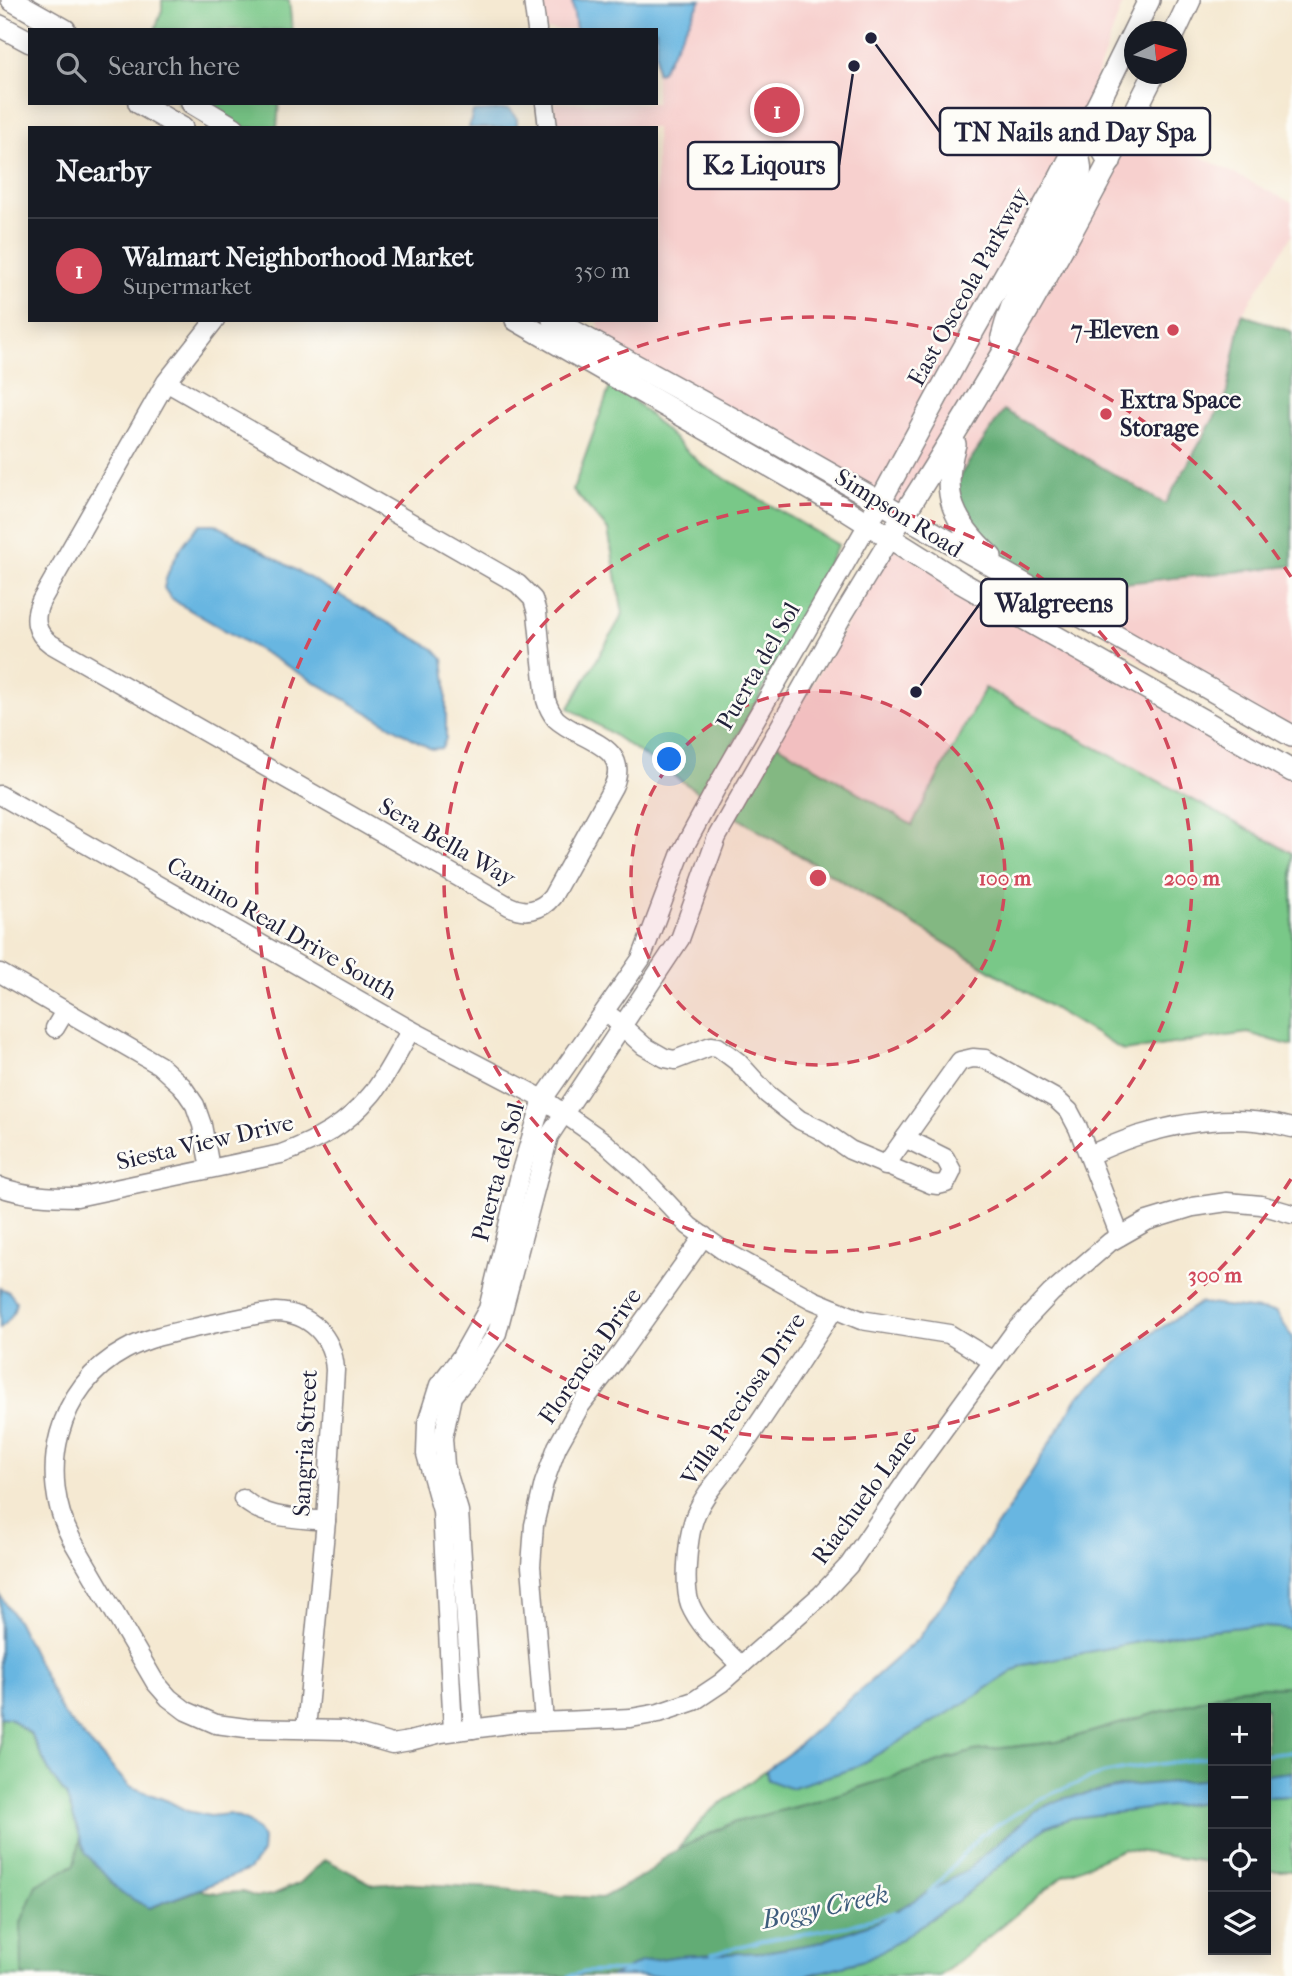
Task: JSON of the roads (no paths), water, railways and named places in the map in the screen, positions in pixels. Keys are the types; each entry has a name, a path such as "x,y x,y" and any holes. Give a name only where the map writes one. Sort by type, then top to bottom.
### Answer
{"main road":[{"path":"12,0 61,28"},
{"name":"East Osceola Parkway","path":"868,524 1076,147 1149,0"},
{"path":"1180,21 1190,0"},
{"path":"0,26 28,40"},
{"path":"890,538 995,366 1110,162 1149,84"},
{"path":"1099,102 1098,136 1101,150 1110,162"},
{"path":"142,105 179,126"},
{"path":"195,105 231,126"},
{"path":"995,366 1011,306 1080,178 1081,166 1076,147"},
{"name":"Simpson Road","path":"519,322 838,505 960,582 1292,771"},
{"name":"Simpson Road","path":"557,322 1292,736"},
{"path":"565,349 577,344 597,345"},
{"path":"963,421 948,478 950,501 973,541 1016,580"}],"street":[{"path":"533,0 537,28"},
{"path":"545,105 548,126"},
{"name":"Sera Bella Way","path":"166,382 511,580 533,599 548,706 558,721 608,750 617,770 613,787 552,897 544,905 525,911 509,906 51,644 42,636 37,627 38,608 166,382 208,325"},
{"name":"Puerta del Sol","path":"453,1731 442,1511 426,1454 427,1423 439,1385 461,1357 488,1309 521,1171 543,1099 640,959 676,866 720,781 868,524"},
{"name":"Puerta del Sol","path":"473,1729 458,1511 445,1465 443,1438 452,1396 497,1333 549,1136 680,939 717,837 890,538"},
{"name":"Camino Real Drive South","path":"0,794 411,1030 564,1112 603,1141 638,1172 690,1226 724,1251 834,1309 861,1320 949,1334 993,1361"},
{"path":"676,866 702,876"},
{"path":"0,974 159,1065 182,1086 195,1105 202,1125 210,1168"},
{"path":"55,1028 65,1011"},
{"path":"605,1011 645,1046 665,1058 675,1060 710,1046 718,1047 738,1062 767,1094 800,1120 821,1130 850,1150 931,1184 946,1183 952,1171 945,1158 905,1138"},
{"name":"Siesta View Drive","path":"0,1187 17,1193 47,1197 77,1197 281,1154 313,1142 345,1122 373,1093 411,1030"},
{"path":"885,1166 960,1061 985,1059 1056,1099 1069,1111 1089,1154 1120,1236"},
{"path":"1089,1154 1139,1135 1221,1120 1254,1120 1292,1128"},
{"name":"Riachuelo Lane","path":"425,1738 453,1731 544,1722 631,1718 659,1713 694,1701 741,1666 821,1595 849,1565 1016,1329 1051,1293 1110,1242 1147,1221 1193,1207 1227,1202 1261,1205 1292,1214"},
{"name":"Florencia Drive","path":"544,1722 531,1566 534,1525 544,1483 557,1447 580,1406 704,1236"},
{"name":"Villa Preciosa Drive","path":"741,1666 702,1624 689,1602 689,1541 695,1516 703,1499 737,1455 834,1309"},
{"name":"Sangria Street","path":"306,1729 326,1521 335,1362 330,1346 321,1331 300,1316 275,1312 150,1338 105,1363 83,1385 68,1409 58,1434 54,1457 54,1489 66,1530 150,1674 162,1691 186,1711 216,1724 237,1727 352,1731 391,1744 425,1738"},
{"path":"243,1499 267,1514 326,1521"}],"water":[{"path":"572,0 701,0 661,72 658,73 658,28 576,28"},
{"path":"509,109 517,119 517,126 470,126 473,112"},
{"path":"201,524 215,524 434,649 443,659 446,683 446,738 442,748 431,749 170,597 164,588 169,571 183,545"},
{"path":"0,1288 9,1292 16,1301 7,1323 0,1328"},
{"path":"1200,1303 1276,1312 1292,1337 1292,1629 1250,1626 1183,1633 1023,1665 955,1709 852,1769 790,1788 768,1780 766,1770 788,1754 919,1638 1012,1504 1078,1397 1145,1338"},
{"path":"0,1595 18,1622 63,1714 129,1786 187,1811 210,1816 230,1814 249,1822 263,1839 262,1853 249,1870 149,1908 121,1893 86,1854 66,1795 51,1775 31,1734 9,1718 0,1717"},
{"path":"1292,1772 1292,1796 1271,1797 1271,1774"},
{"path":"1208,1779 1208,1802 1071,1818 1046,1827 959,1900 868,1959 805,1976 612,1976 641,1962 679,1956 764,1952 818,1943 878,1921 967,1870 1035,1811 1061,1799 1126,1786"}],"waterway":[{"name":"Boggy Creek","path":"1271,1754 1292,1752"},
{"name":"Boggy Creek","path":"929,1893 980,1836 1039,1799 1101,1774 1208,1758"},
{"name":"Boggy Creek","path":"712,1954 760,1941 848,1926 895,1912"},
{"name":"Boggy Creek","path":"569,1976 585,1972 629,1970"}],"place":[{"name":"TN Nails and Day Spa","path":"871,38"},
{"name":"K2 Liqours","path":"854,66"},
{"name":"Walmart Neighborhood Market","path":"777,110"},
{"name":"7-Eleven","path":"1173,330"},
{"name":"Extra Space Storage","path":"1106,414"},
{"name":"Walgreens","path":"916,692"}]}
